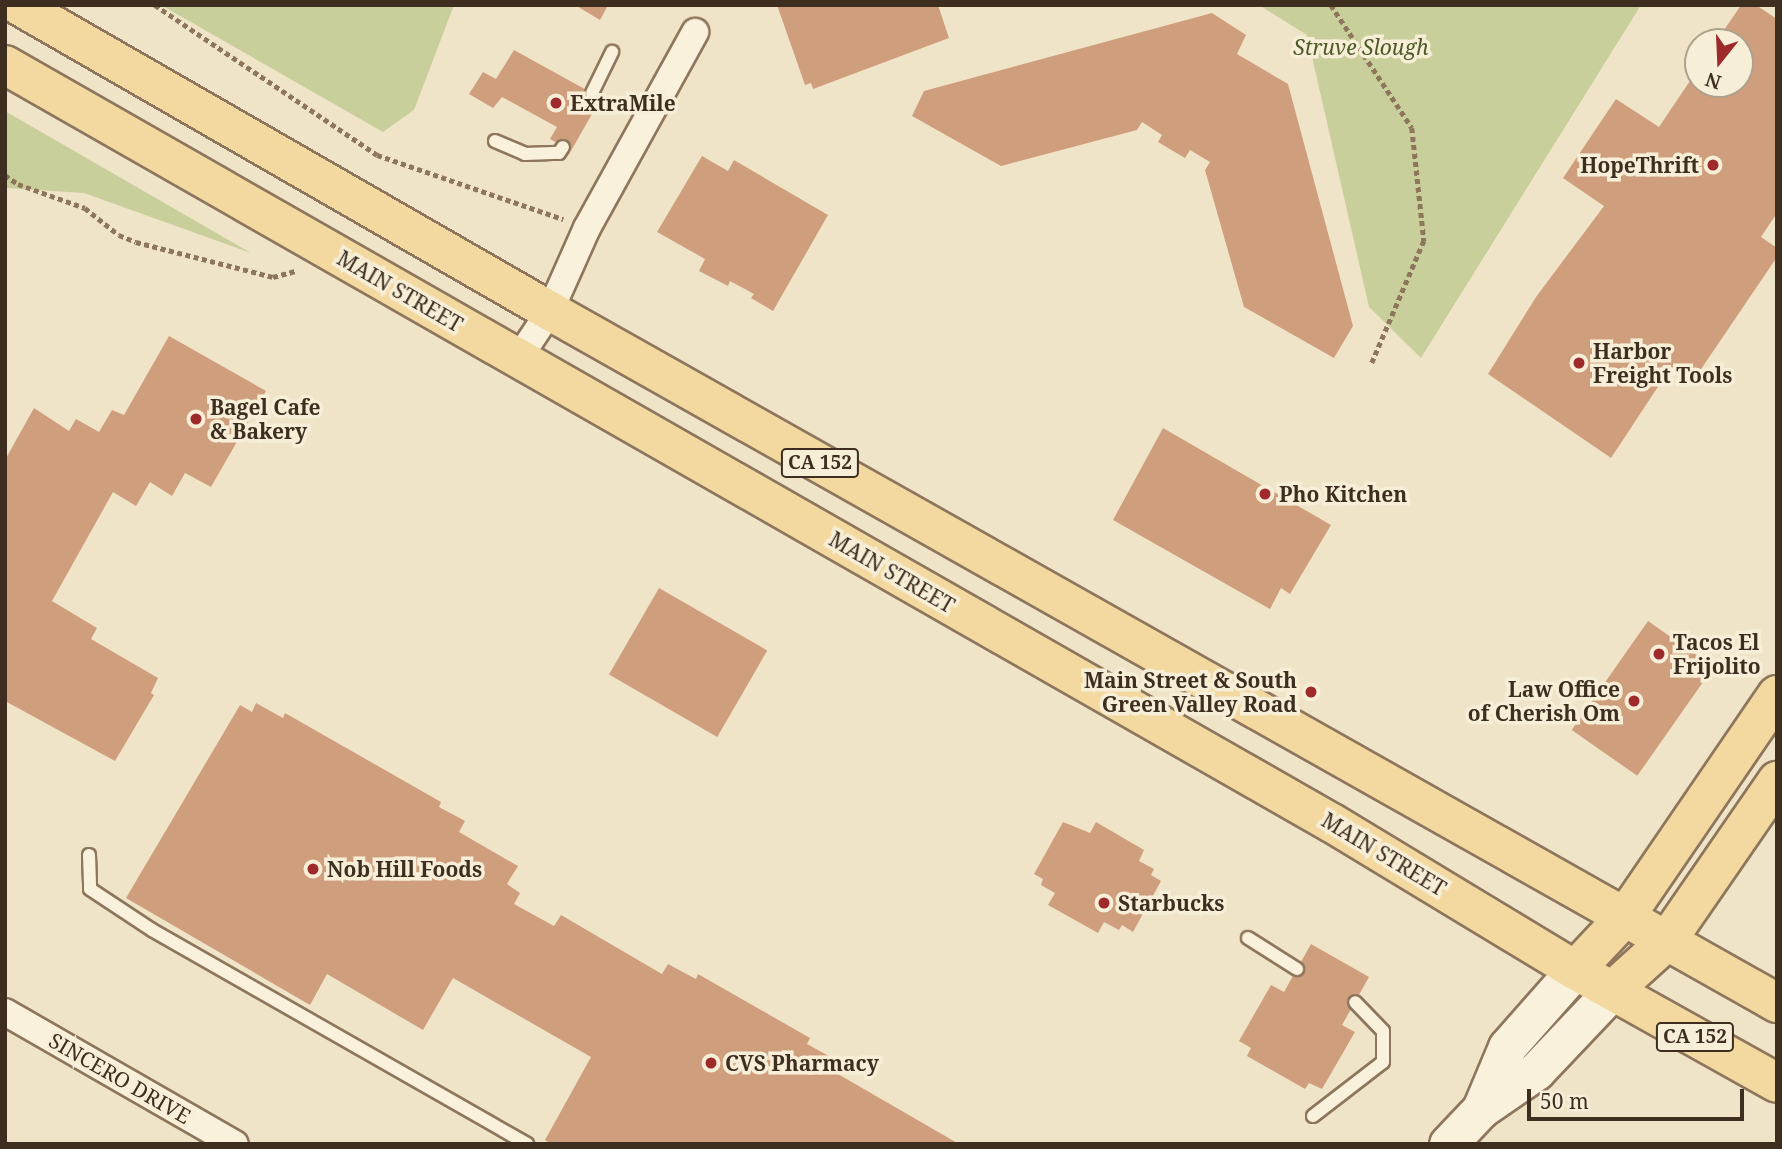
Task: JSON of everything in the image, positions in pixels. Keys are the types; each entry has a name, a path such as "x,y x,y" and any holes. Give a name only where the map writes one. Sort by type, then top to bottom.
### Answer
{"main road":[{"name":"CA 152","path":"18,5 550,311 1777,1003"},
{"name":"MAIN STREET","path":"5,65 1332,823 1575,970 1777,1083"},
{"path":"1481,1109 1507,1046 1625,917 1777,695"},
{"path":"1448,1144 1481,1109 1536,1071 1613,990 1666,942 1777,780"}],"street":[{"path":"518,359 550,311 587,228 695,32"},
{"name":"SINCERO DRIVE","path":"5,1012 234,1144"}],"lane":[{"path":"592,93 612,52"},
{"path":"495,141 525,154 559,153 563,146"},
{"path":"89,855 90,889 142,923 527,1144"},
{"path":"1248,938 1297,969"},
{"path":"1313,1116 1383,1062 1383,1031 1355,1002"}],"path":[{"path":"155,5 377,155 470,189 534,206"},
{"path":"1331,5 1412,128 1424,241 1371,365"},
{"path":"5,175 18,184 85,208 119,235 136,243 273,277 293,270"}],"green space":[{"path":"161,5 454,5 414,110 383,132"},
{"name":"Struve Slough","path":"1259,5 1641,5 1421,358 1369,307 1307,35"},
{"path":"5,111 251,253 84,193 5,188"}],"building":[{"path":"575,5 608,5 600,20"},
{"path":"777,5 938,5 949,38 813,89 811,83 805,85"},
{"path":"1741,5 1756,5 1777,19 1777,213 1761,237 1777,248 1777,257 1693,381 1671,367 1611,458 1488,374 1536,297 1604,206 1563,178 1616,99 1659,127 1684,90 1684,98 1754,98 1754,28 1725,28"},
{"path":"1212,13 1246,35 1237,54 1288,84 1353,326 1334,358 1244,307 1205,170 1210,162 1190,150 1185,158 1158,142 1162,135 1142,122 1137,130 1001,166 912,116 924,91"},
{"name":"ExtraMile","path":"514,50 601,98 571,151 550,139 557,127 502,97 493,108 469,94 483,72 496,79"},
{"path":"702,156 728,171 734,160 828,215 773,311 751,298 754,294 730,281 728,286 699,271 705,259 657,232"},
{"path":"169,336 266,391 211,487 185,473 172,496 150,482 136,506 113,492 52,601 97,628 91,639 158,678 151,693 154,695 115,761 5,701 5,460 34,408 69,431 76,419 99,432 112,410 124,415"},
{"path":"1163,428 1331,525 1290,594 1281,588 1270,609 1113,520"},
{"path":"659,588 767,650 717,737 609,675"},
{"path":"1648,621 1714,667 1637,776 1572,730"},
{"path":"256,703 283,718 285,713 441,802 439,807 465,821 459,832 518,866 507,884 520,893 514,904 554,926 561,915 662,974 668,964 696,979 698,974 810,1038 807,1044 836,1060 831,1070 959,1144 551,1144 545,1140 591,1057 453,978 423,1030 327,974 310,1005 126,898 240,705 252,712"},
{"path":"1063,822 1090,833 1096,822 1144,850 1139,861 1154,869 1151,875 1161,881 1133,932 1122,925 1119,930 1104,922 1098,933 1048,905 1055,893 1041,885 1043,879 1034,874"},
{"path":"1311,944 1369,977 1342,1025 1355,1032 1322,1089 1309,1083 1305,1089 1247,1056 1251,1048 1239,1041 1271,985 1284,992"}],"place":[{"name":"ExtraMile","path":"556,103"},
{"name":"HopeThrift","path":"1713,165"},
{"name":"Harbor Freight Tools","path":"1579,363"},
{"name":"Bagel Cafe & Bakery","path":"196,419"},
{"name":"Pho Kitchen","path":"1265,494"},
{"name":"Tacos El Frijolito","path":"1659,654"},
{"name":"Main Street & South Green Valley Road","path":"1311,692"},
{"name":"Law Office of Cherish Om","path":"1634,701"},
{"name":"Nob Hill Foods","path":"313,869"},
{"name":"Starbucks","path":"1104,903"},
{"name":"CVS Pharmacy","path":"711,1063"}]}
